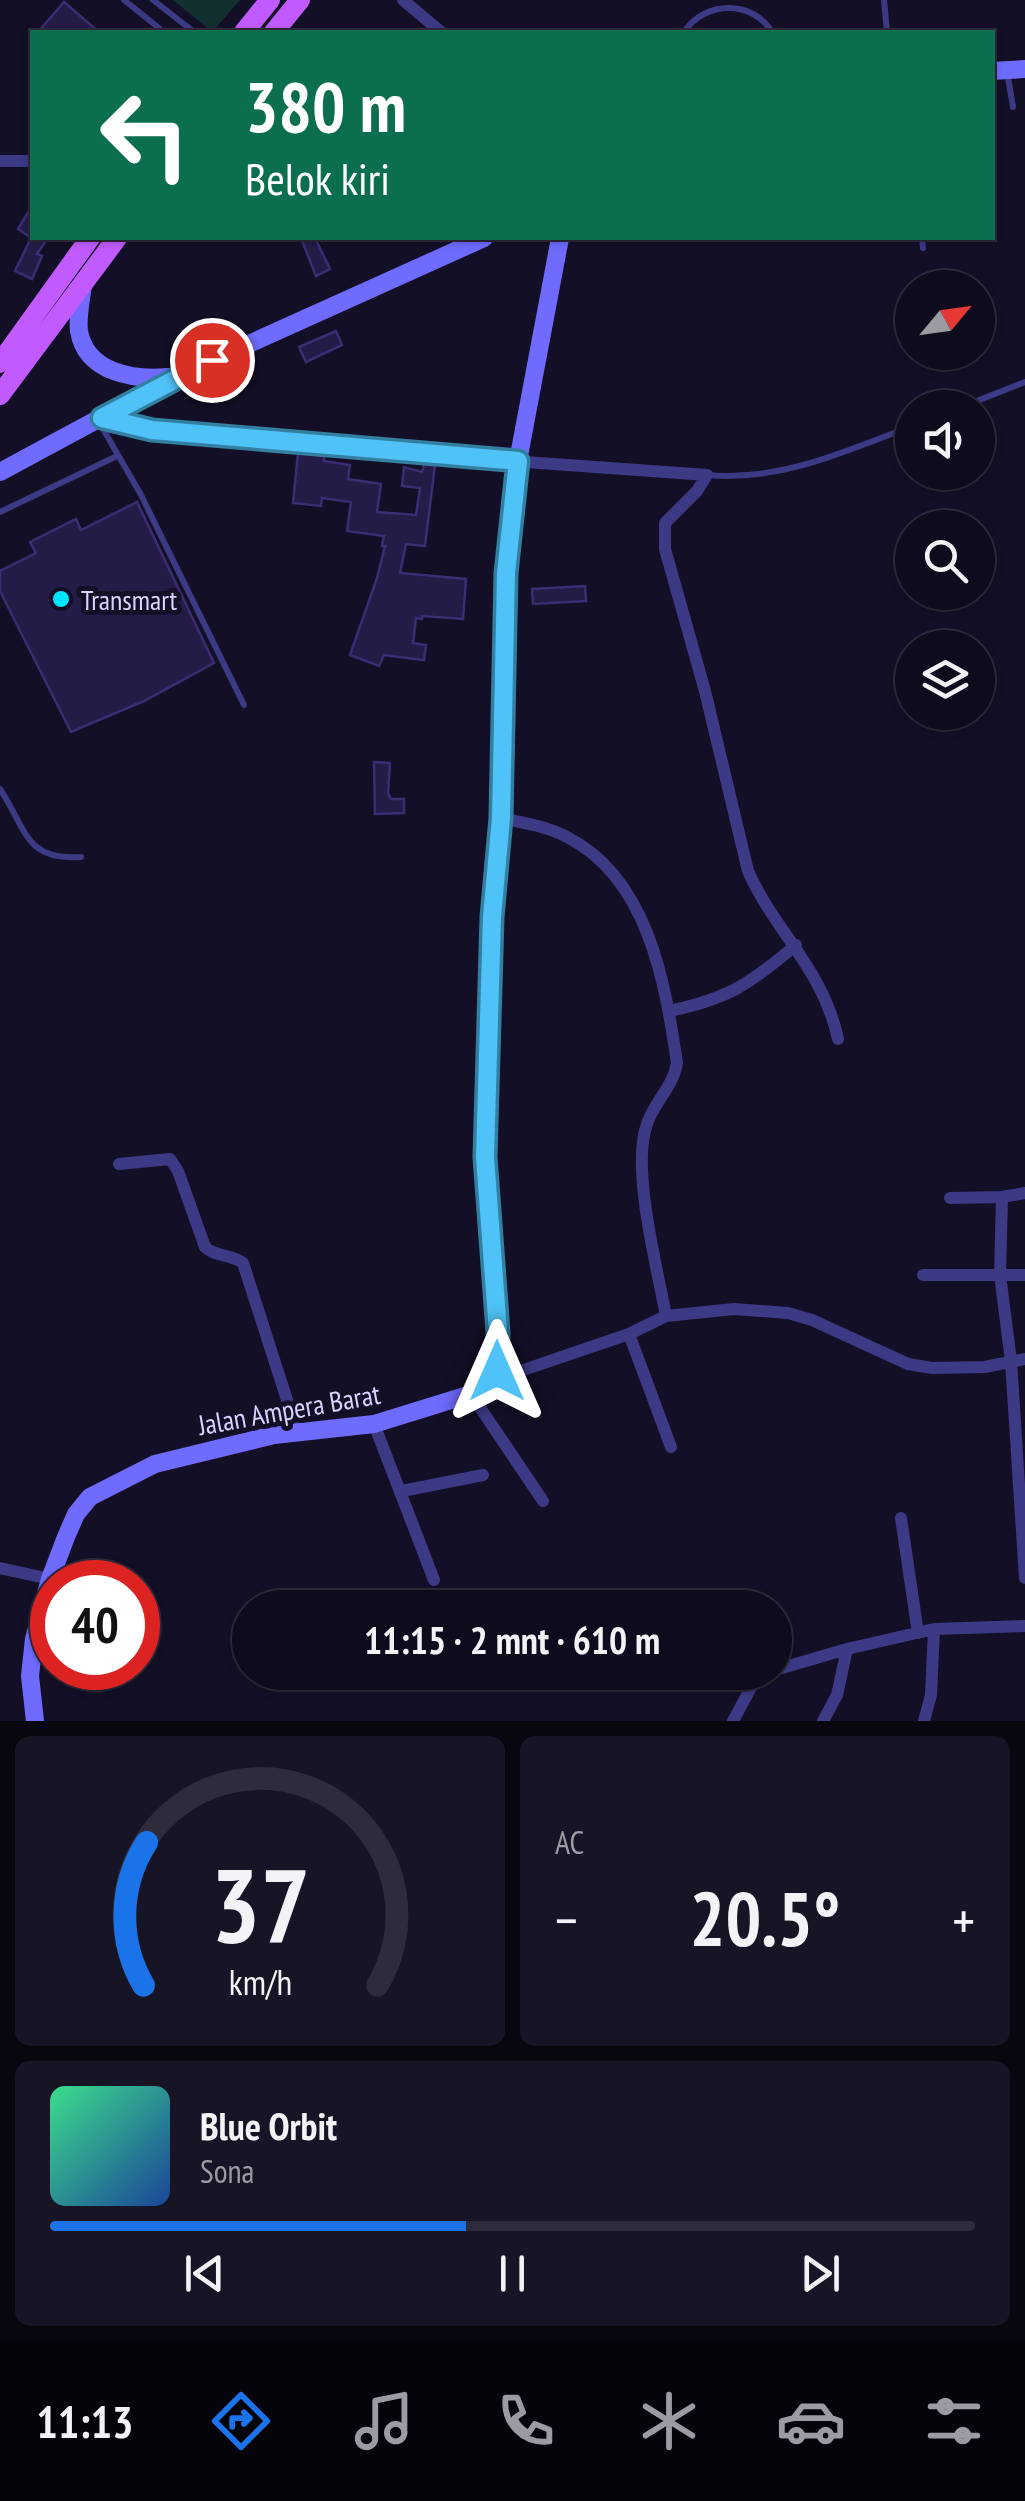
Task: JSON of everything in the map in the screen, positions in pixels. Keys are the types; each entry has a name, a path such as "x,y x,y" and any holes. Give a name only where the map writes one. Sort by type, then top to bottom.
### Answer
{"main road":[{"path":"246,30 270,0"},
{"path":"276,30 300,0"},
{"path":"0,362 89,240"},
{"path":"0,395 116,240"}],"street":[{"path":"403,0 439,30"},
{"path":"0,161 30,162"},
{"path":"0,472 178,376 480,240"},
{"path":"494,1380 498,1332 485,1157 492,917 501,818 506,573 518,461 560,240"},
{"path":"83,283 79,330 88,354 112,371 142,380 178,376"},
{"path":"100,420 152,430 707,475 697,492 666,524 665,550 705,691 748,871 759,896 796,945 830,1004 838,1038"},
{"path":"501,818 544,827 598,856 612,870 650,938 669,1011 676,1071 646,1127 642,1163 666,1316"},
{"path":"669,1011 727,996 756,979 796,945"},
{"path":"119,1164 170,1159 178,1171 204,1248 244,1263 297,1432"},
{"path":"950,1198 1002,1198 1025,1193"},
{"path":"1002,1198 1000,1274 1018,1360 1025,1578"},
{"path":"923,1275 1025,1274"},
{"path":"494,1380 629,1334 666,1316 734,1309 788,1313 837,1330 908,1364 932,1368 985,1367 1018,1360"},
{"path":"629,1334 671,1447"},
{"name":"Jalan Ampera Barat","path":"58,1560 76,1514 90,1498 155,1464 297,1432 374,1424 471,1394 494,1380"},
{"path":"471,1394 544,1501"},
{"path":"374,1424 434,1580"},
{"path":"402,1491 484,1475"},
{"path":"901,1518 918,1633"},
{"path":"0,1568 30,1575"},
{"path":"792,1665 934,1629 1025,1626"},
{"path":"924,1721 931,1695 934,1629"},
{"path":"823,1721 837,1694 847,1649"},
{"name":"Jalan Ampera Barat","path":"32,1690 36,1721"},
{"path":"733,1721 750,1690"}],"lane":[{"path":"124,0 159,28"},
{"path":"153,0 191,30"},
{"path":"884,0 886,30"},
{"path":"686,30 702,12 731,4 756,12 770,30"},
{"path":"1008,70 1013,107"},
{"path":"922,240 923,248"},
{"path":"995,394 1025,382"},
{"path":"100,420 244,705"},
{"path":"707,475 728,477 805,466 895,432"},
{"path":"0,512 117,456"},
{"path":"0,789 34,847 45,856 81,857"}],"green space":[{"path":"173,0 240,0 210,30"}],"building":[{"path":"64,2 97,30 40,30"},
{"path":"30,209 30,237 18,229"},
{"path":"30,240 47,240 37,254 42,256 32,279 15,271"},
{"path":"302,240 316,240 330,269 316,276"},
{"path":"336,331 342,345 306,362 299,347"},
{"path":"298,453 350,465 348,479 381,484 377,512 416,515 420,488 402,486 404,467 422,472 424,465 435,465 425,546 406,544 400,573 466,579 463,619 416,618 413,643 426,645 424,660 384,655 379,666 350,655 377,578 384,536 347,531 351,502 322,498 321,506 293,503"},
{"path":"137,502 214,663 144,701 71,732 0,591 0,571 36,553 30,542 76,519 81,530"},
{"path":"585,586 586,601 533,604 532,589"},
{"path":"374,762 390,763 388,793 391,799 404,799 404,813 375,814"}],"place":[{"name":"Transmart","path":"61,599"}],"route":[{"path":"212,360 102,418 152,430 518,461 506,573 501,818 492,917 485,1157 498,1332 497,1371"}]}
